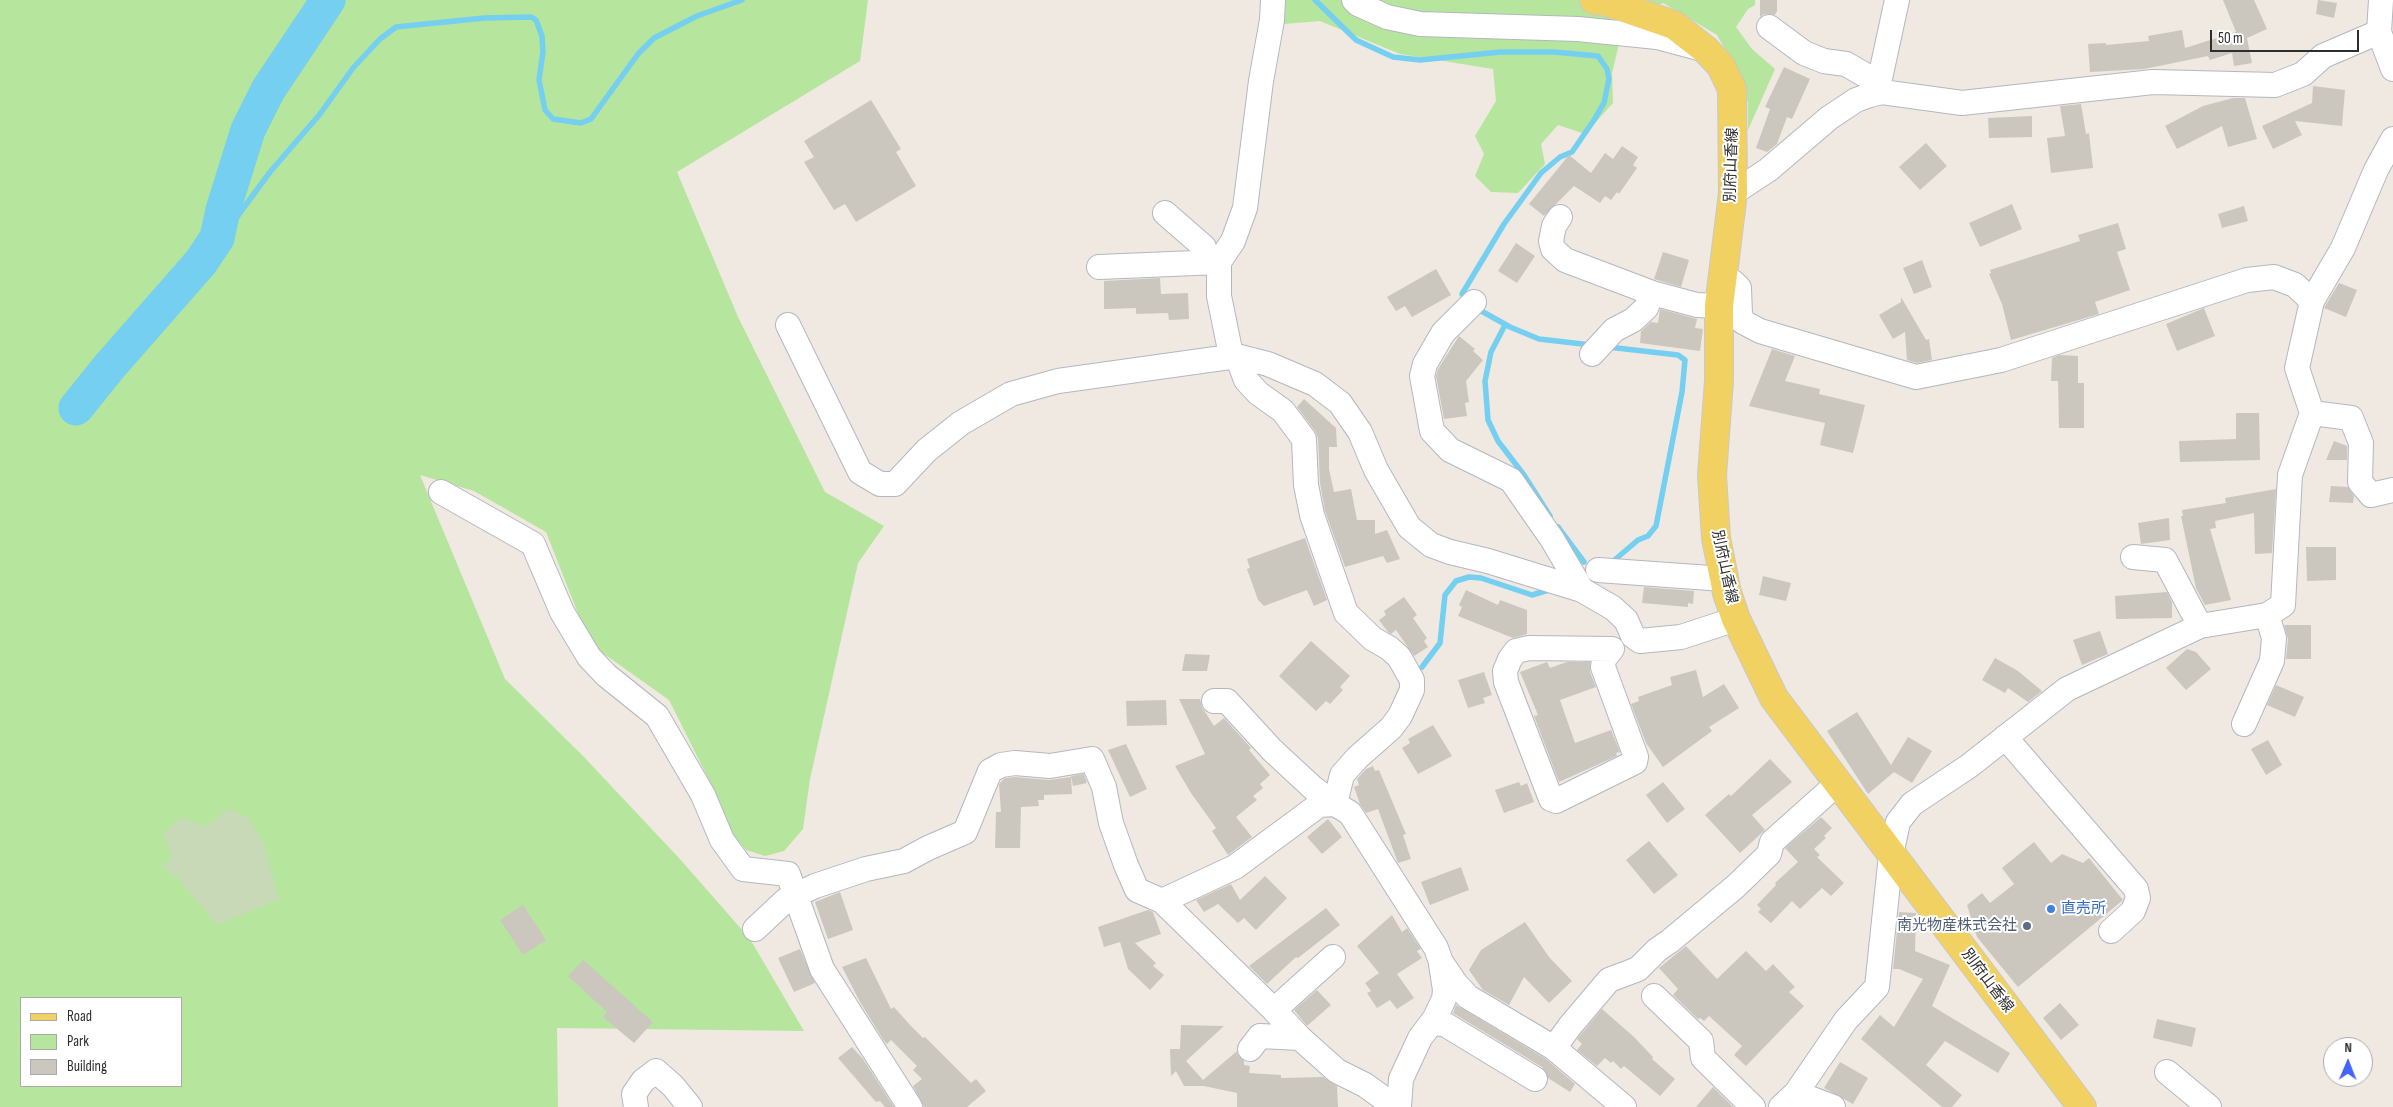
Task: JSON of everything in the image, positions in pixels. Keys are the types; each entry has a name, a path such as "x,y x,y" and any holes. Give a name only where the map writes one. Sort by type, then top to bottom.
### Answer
{"main road":[{"name":"別府山香線","path":"1594,0 1607,2 1674,24 1706,50 1721,66 1732,89 1732,193 1720,294 1719,381 1712,475 1716,538 1724,579 1736,619 1774,698 2082,1107"}],"street":[{"path":"1099,267 1213,262 1233,241 1244,208 1261,82 1272,20 1273,0"},
{"path":"1354,0 1358,4 1387,17 1420,24 1578,29 1657,37 1706,50"},
{"path":"1881,88 1897,0"},
{"path":"2381,0 2378,32 2393,68"},
{"path":"1769,27 1804,53 1824,61 1846,64 1881,88 1962,103 2153,82 2275,85 2303,74 2323,56 2378,32"},
{"path":"1732,193 1768,170 1828,118 1856,100 1881,88"},
{"path":"1833,1107 1789,1100 1846,1020 1877,987 1891,855 1898,822 1912,804 1969,766 2067,689 2200,626 2267,615 2283,605 2290,475 2312,413 2297,368 2312,301 2343,248 2376,170 2393,139"},
{"path":"1166,213 1204,247 1213,262 1219,296 1234,355 1246,380 1258,393 1283,411 1304,439 1306,485 1312,515 1346,613 1372,639 1390,648 1399,657 1412,680 1412,690 1395,722 1375,744 1352,762 1342,775 1335,804"},
{"path":"1560,216 1554,226 1551,241 1553,249 1565,260 1652,293 1698,305 1720,294 1733,282 1739,288 1740,314 1743,322 1760,331 1916,377 2001,360 2248,280 2274,277 2295,285 2312,301"},
{"path":"1592,354 1614,330 1633,320 1646,308 1652,293"},
{"path":"1474,302 1443,332 1424,364 1422,376 1432,431 1450,450 1511,480 1552,539 1582,590"},
{"path":"788,325 860,472 880,484 895,484 927,450 961,423 1011,394 1058,381 1234,355 1268,364 1315,384 1340,403 1360,432 1376,470 1409,527 1425,541 1450,552 1488,561 1582,590 1613,608 1626,620 1633,636 1640,642"},
{"path":"2312,413 2350,418 2361,443 2360,482 2371,495 2393,490"},
{"path":"441,492 533,544 562,612 589,657 606,675 657,716 703,795 722,840 743,869 788,874 822,969 910,1107"},
{"path":"2133,557 2165,560 2200,626"},
{"path":"1598,570 1724,579"},
{"path":"2244,724 2272,661 2274,638 2267,615"},
{"path":"1612,649 1604,658 1603,667 1636,757 1635,762 1556,801 1551,799 1506,682 1507,665 1516,651 1529,648 1612,649 1640,642 1681,636 1736,619"},
{"path":"1214,701 1227,701 1272,750 1335,804 1350,813 1436,948 1441,962 1445,990 1444,999 1432,1022 1420,1038 1401,1078 1399,1107"},
{"path":"2005,737 2136,889 2138,898 2133,911 2111,931"},
{"path":"755,929 786,900 796,895 844,876 904,861 965,832 990,771 1001,765 1015,763 1050,766 1088,759 1095,762 1099,771 1111,823 1134,886 1146,895 1162,901 1274,1010 1300,1038 1337,1072 1365,1086 1390,1103 1390,1107"},
{"path":"1554,1048 1570,1026 1610,980 1638,969 1657,950 1670,942 1714,902 1736,886 1769,854 1772,842 1838,783"},
{"path":"1162,901 1235,867 1318,806 1335,804"},
{"path":"1274,1010 1333,957"},
{"path":"1441,962 1456,984 1468,997 1554,1048 1624,1107"},
{"path":"1654,996 1701,1041 1702,1058 1753,1107"},
{"path":"1432,1022 1446,1025 1535,1079"},
{"path":"1250,1049 1260,1036 1300,1038"},
{"path":"636,1107 634,1094 643,1081 656,1071 673,1086 690,1107"},
{"path":"2167,1072 2209,1107"}],"green space":[{"path":"0,0 868,0 860,61 677,172 738,317 825,492 884,526 858,563 810,779 803,829 784,851 765,856 746,850 729,830 715,792 669,700 590,644 546,532 474,491 420,475 505,679 583,756 679,858 750,939 804,1031 557,1028 558,1107 0,1107"},
{"path":"1286,0 1755,0 1755,5 1748,9 1736,27 1752,49 1775,69 1748,130 1748,103 1740,76 1717,35 1663,3 1625,19 1612,73 1613,103 1585,134 1558,125 1541,144 1545,164 1518,193 1491,192 1475,176 1484,154 1475,136 1496,101 1493,69 1400,54 1320,21 1283,24"},
{"path":"229,809 248,818 263,842 279,899 217,925 178,878 163,868 172,857 163,834 181,817 206,827"}],"building":[{"path":"1760,0 1777,0 1775,15 1764,14 1760,17"},
{"path":"2223,0 2254,0 2267,29 2247,38 2252,63 2234,66 2232,53 2210,60 2208,56 2144,69 2090,72 2088,44 2106,43 2106,45 2149,41 2148,36 2182,30 2185,48 2236,32"},
{"path":"2318,0 2337,3 2334,18 2316,14"},
{"path":"1784,67 1810,79 1792,119 1787,117 1777,144 1767,152 1756,148 1770,109 1765,107"},
{"path":"2313,86 2345,90 2342,126 2295,121 2302,135 2273,149 2262,126 2312,103"},
{"path":"2233,98 2245,98 2257,139 2228,147 2222,126 2177,149 2165,126 2203,106"},
{"path":"871,100 901,149 896,152 916,186 856,222 845,204 834,210 804,162 814,157 804,141"},
{"path":"2081,104 2086,134 2089,133 2093,168 2051,173 2047,138 2065,136 2060,106"},
{"path":"2032,116 2032,137 1989,138 1988,118"},
{"path":"1926,143 1947,166 1920,190 1899,167"},
{"path":"1622,146 1638,157 1633,165 1637,168 1619,194 1617,192 1611,200 1605,196 1600,203 1574,186 1544,216 1529,204 1569,155 1591,173 1605,153 1613,159"},
{"path":"2012,204 2022,229 1980,247 1969,223"},
{"path":"2244,206 2248,221 2222,228 2218,214"},
{"path":"2118,223 2126,249 2117,252 2130,290 2095,302 2099,314 2011,340 2002,304 1989,274 1991,273 1990,270 2080,241 2078,235"},
{"path":"1516,243 1535,256 1517,283 1498,271"},
{"path":"1663,252 1689,260 1681,287 1654,279"},
{"path":"1922,260 1932,287 1914,294 1903,268"},
{"path":"1436,269 1451,295 1412,317 1405,306 1396,311 1387,297"},
{"path":"1160,278 1161,294 1188,293 1189,319 1169,320 1168,313 1136,314 1136,308 1104,309 1104,281"},
{"path":"2339,283 2357,290 2346,317 2324,308"},
{"path":"1901,297 1926,340 1929,339 1932,360 1917,363 1907,360 1905,332 1893,339 1879,315 1901,302"},
{"path":"2204,308 2215,336 2177,351 2166,324"},
{"path":"1660,309 1697,319 1695,328 1703,329 1700,351 1640,343 1641,331 1651,322 1658,323"},
{"path":"1459,336 1475,349 1473,351 1483,360 1466,381 1469,402 1465,403 1467,416 1444,419 1436,376 1438,369"},
{"path":"1772,349 1795,356 1785,381 1820,389 1819,394 1865,405 1853,453 1820,445 1825,423 1749,406"},
{"path":"2059,355 2078,356 2078,383 2084,383 2084,428 2059,428 2058,381 2051,381 2052,358"},
{"path":"1304,399 1336,428 1337,447 1329,447 1329,469 1334,492 1351,489 1357,520 1375,520 1375,534 1387,530 1400,559 1387,563 1383,556 1345,567 1325,511 1320,483 1318,438 1297,407"},
{"path":"2236,413 2259,413 2260,460 2180,462 2179,441 2236,439"},
{"path":"2334,441 2347,446 2347,460 2326,460"},
{"path":"2331,486 2348,487 2354,496 2353,503 2329,502"},
{"path":"2276,489 2272,553 2255,554 2254,513 2215,521 2216,528 2210,529 2231,600 2205,605 2196,588 2181,516 2183,516 2182,510 2226,503 2225,498"},
{"path":"2169,518 2170,540 2141,544 2138,523"},
{"path":"1305,538 1327,600 1314,606 1307,590 1264,606 1258,600 1247,569 1250,568 1247,559"},
{"path":"2306,547 2336,547 2336,580 2307,581"},
{"path":"1763,576 1791,583 1786,601 1759,595"},
{"path":"1644,587 1694,591 1693,604 1688,603 1688,607 1642,603"},
{"path":"1466,590 1498,605 1500,600 1527,610 1527,634 1513,638 1458,616 1462,607 1459,605"},
{"path":"2167,592 2172,602 2172,618 2116,619 2115,596"},
{"path":"1404,597 1417,615 1413,618 1427,638 1424,641 1428,647 1414,656 1396,630 1391,634 1379,620 1386,615 1384,611"},
{"path":"2284,625 2311,625 2311,659 2286,659 2288,639"},
{"path":"2100,631 2108,654 2082,665 2073,640"},
{"path":"1311,641 1350,676 1340,687 1343,690 1330,704 1326,701 1316,711 1279,676"},
{"path":"2187,649 2196,652 2211,669 2186,690 2166,668"},
{"path":"1185,654 1210,655 1207,671 1182,671"},
{"path":"1995,658 2018,671 2042,691 2028,702 2008,688 2005,693 1982,680"},
{"path":"1547,662 1550,668 1567,662 1590,662 1590,672 1596,687 1560,700 1575,743 1611,730 1620,752 1616,753 1617,756 1559,782 1534,716 1538,715 1520,672"},
{"path":"1696,670 1703,697 1724,684 1739,708 1709,727 1712,731 1663,767 1646,743 1631,704 1639,701 1638,697 1672,685 1670,677"},
{"path":"1484,672 1492,695 1483,698 1485,703 1468,708 1458,680"},
{"path":"2276,685 2304,697 2295,717 2267,705"},
{"path":"1179,699 1200,699 1202,707 1214,726 1224,718 1251,748 1249,750 1270,775 1260,784 1263,788 1253,796 1257,800 1236,817 1252,837 1228,855 1212,831 1216,828 1191,793 1175,766 1205,754"},
{"path":"1166,700 1167,725 1127,726 1126,701"},
{"path":"1857,712 1891,765 1908,737 1932,751 1912,783 1894,772 1868,794 1827,731"},
{"path":"1433,725 1452,756 1418,774 1402,748 1410,743 1408,739"},
{"path":"2268,740 2282,765 2266,775 2251,749"},
{"path":"1126,744 1147,789 1130,797 1108,750"},
{"path":"1770,759 1792,782 1752,815 1765,830 1740,853 1705,815 1729,794 1731,796"},
{"path":"1373,766 1375,771 1379,770 1406,834 1403,835 1411,859 1398,863 1378,809 1366,813 1360,804 1354,787 1359,785 1357,779 1366,769"},
{"path":"1084,774 1087,783 1073,786 1071,776"},
{"path":"1071,777 1072,794 1044,795 1044,800 1038,800 1039,806 1021,807 1020,848 995,848 996,812 1001,812 999,784 1005,778 1049,780"},
{"path":"1519,782 1521,786 1527,783 1534,802 1504,813 1495,790"},
{"path":"1663,782 1685,809 1667,823 1646,795"},
{"path":"1821,817 1832,828 1824,836 1826,838 1814,849 1820,855 1817,857 1844,883 1831,896 1822,888 1800,909 1792,901 1771,923 1758,912 1761,909 1757,905 1776,885 1775,883 1798,862 1785,848"},
{"path":"1328,819 1342,837 1322,854 1307,837"},
{"path":"1649,841 1678,875 1654,894 1626,860"},
{"path":"2034,842 2051,863 2062,854 2083,863 2089,858 2123,900 2018,987 1977,937 1967,905 1982,893 1990,903 2014,884 2002,868"},
{"path":"1461,867 1469,890 1430,905 1421,882"},
{"path":"1265,876 1287,898 1256,930 1244,918 1238,923 1218,904 1204,912 1196,900 1231,884 1240,900"},
{"path":"840,892 853,930 828,939 815,902"},
{"path":"523,905 546,940 523,955 500,920"},
{"path":"1326,908 1340,925 1298,958 1296,957 1267,984 1249,966"},
{"path":"1148,910 1153,912 1161,934 1135,943 1156,963 1153,966 1164,975 1150,990 1128,969 1120,942 1104,947 1098,927"},
{"path":"1899,912 1916,913 1915,951 1950,965 1932,1006 2010,1053 1998,1073 1945,1041 1926,1065 1962,1095 1952,1107 1942,1107 1861,1039 1880,1015 1894,1027 1923,979 1899,969 1893,969"},
{"path":"1392,915 1402,932 1407,928 1421,949 1417,951 1422,958 1397,974 1414,998 1397,1009 1390,1000 1377,1008 1367,993 1371,991 1365,983 1379,973 1357,946"},
{"path":"1525,922 1549,957 1572,981 1549,1003 1524,977 1509,1005 1483,990 1469,970 1481,950"},
{"path":"1686,946 1717,979 1746,951 1766,971 1773,964 1795,987 1789,992 1804,1006 1746,1066 1734,1055 1742,1046 1709,1016 1704,1021 1700,1018 1698,1019 1673,995 1678,989 1659,968"},
{"path":"800,949 815,983 794,992 778,958"},
{"path":"866,958 891,1009 894,1007 923,1038 925,1037 971,1083 976,1079 986,1091 967,1107 924,1107 913,1086 922,1079 913,1070 917,1066 891,1040 887,1044 884,1041 860,1002 842,967"},
{"path":"583,960 653,1022 634,1043 603,1017 607,1012 568,976"},
{"path":"1317,990 1331,1005 1307,1026 1294,1010"},
{"path":"2060,1003 2079,1025 2061,1040 2043,1018"},
{"path":"1456,1005 1546,1059 1575,1084 1570,1092 1548,1078 1542,1067 1453,1013"},
{"path":"1602,1009 1634,1037 1653,1057 1652,1059 1675,1079 1660,1096 1624,1066 1621,1069 1613,1061 1611,1063 1605,1058 1597,1066 1577,1050 1582,1044 1577,1039"},
{"path":"2157,1019 2196,1028 2192,1047 2153,1038"},
{"path":"1181,1025 1224,1026 1186,1061 1203,1080 1237,1051 1244,1061 1244,1065 1250,1066 1249,1073 1281,1075 1281,1078 1323,1077 1337,1086 1338,1107 1237,1107 1237,1093 1204,1086 1184,1086 1176,1071 1171,1076 1170,1049 1180,1049"},
{"path":"852,1047 863,1059 894,1107 885,1107 880,1101 876,1102 838,1058"},
{"path":"1840,1062 1868,1078 1853,1104 1824,1088"},
{"path":"1713,1087 1733,1107 1696,1107"}],"waterway":[{"path":"76,408 109,367 201,262 217,238 223,210 248,130 268,90 328,0"},
{"path":"217,238 231,225 270,172 320,114 353,68 380,39 396,27 484,18 531,17 536,20 542,36 543,52 539,80 545,110 553,119 581,123 591,119 638,54 654,38 697,16 742,0"},
{"path":"1315,0 1356,40 1393,57 1420,60 1501,52 1554,52 1598,56 1607,69 1609,79 1604,103 1594,120 1572,152 1560,157 1541,173 1504,224 1462,294 1467,300"},
{"path":"1476,308 1510,327 1539,339 1591,345"},
{"path":"1505,325 1491,352 1485,381 1488,420 1498,441 1524,475 1550,516"},
{"path":"1608,347 1678,355 1685,360 1682,392 1656,526 1648,536 1638,540 1611,563"},
{"path":"1558,527 1584,562"},
{"path":"1422,667 1440,643 1445,595 1456,581 1469,577 1481,578 1532,595 1552,589"}],"place":[{"name":"直売所","path":"2051,909"},
{"name":"南光物産株式会社","path":"2027,926"}]}
